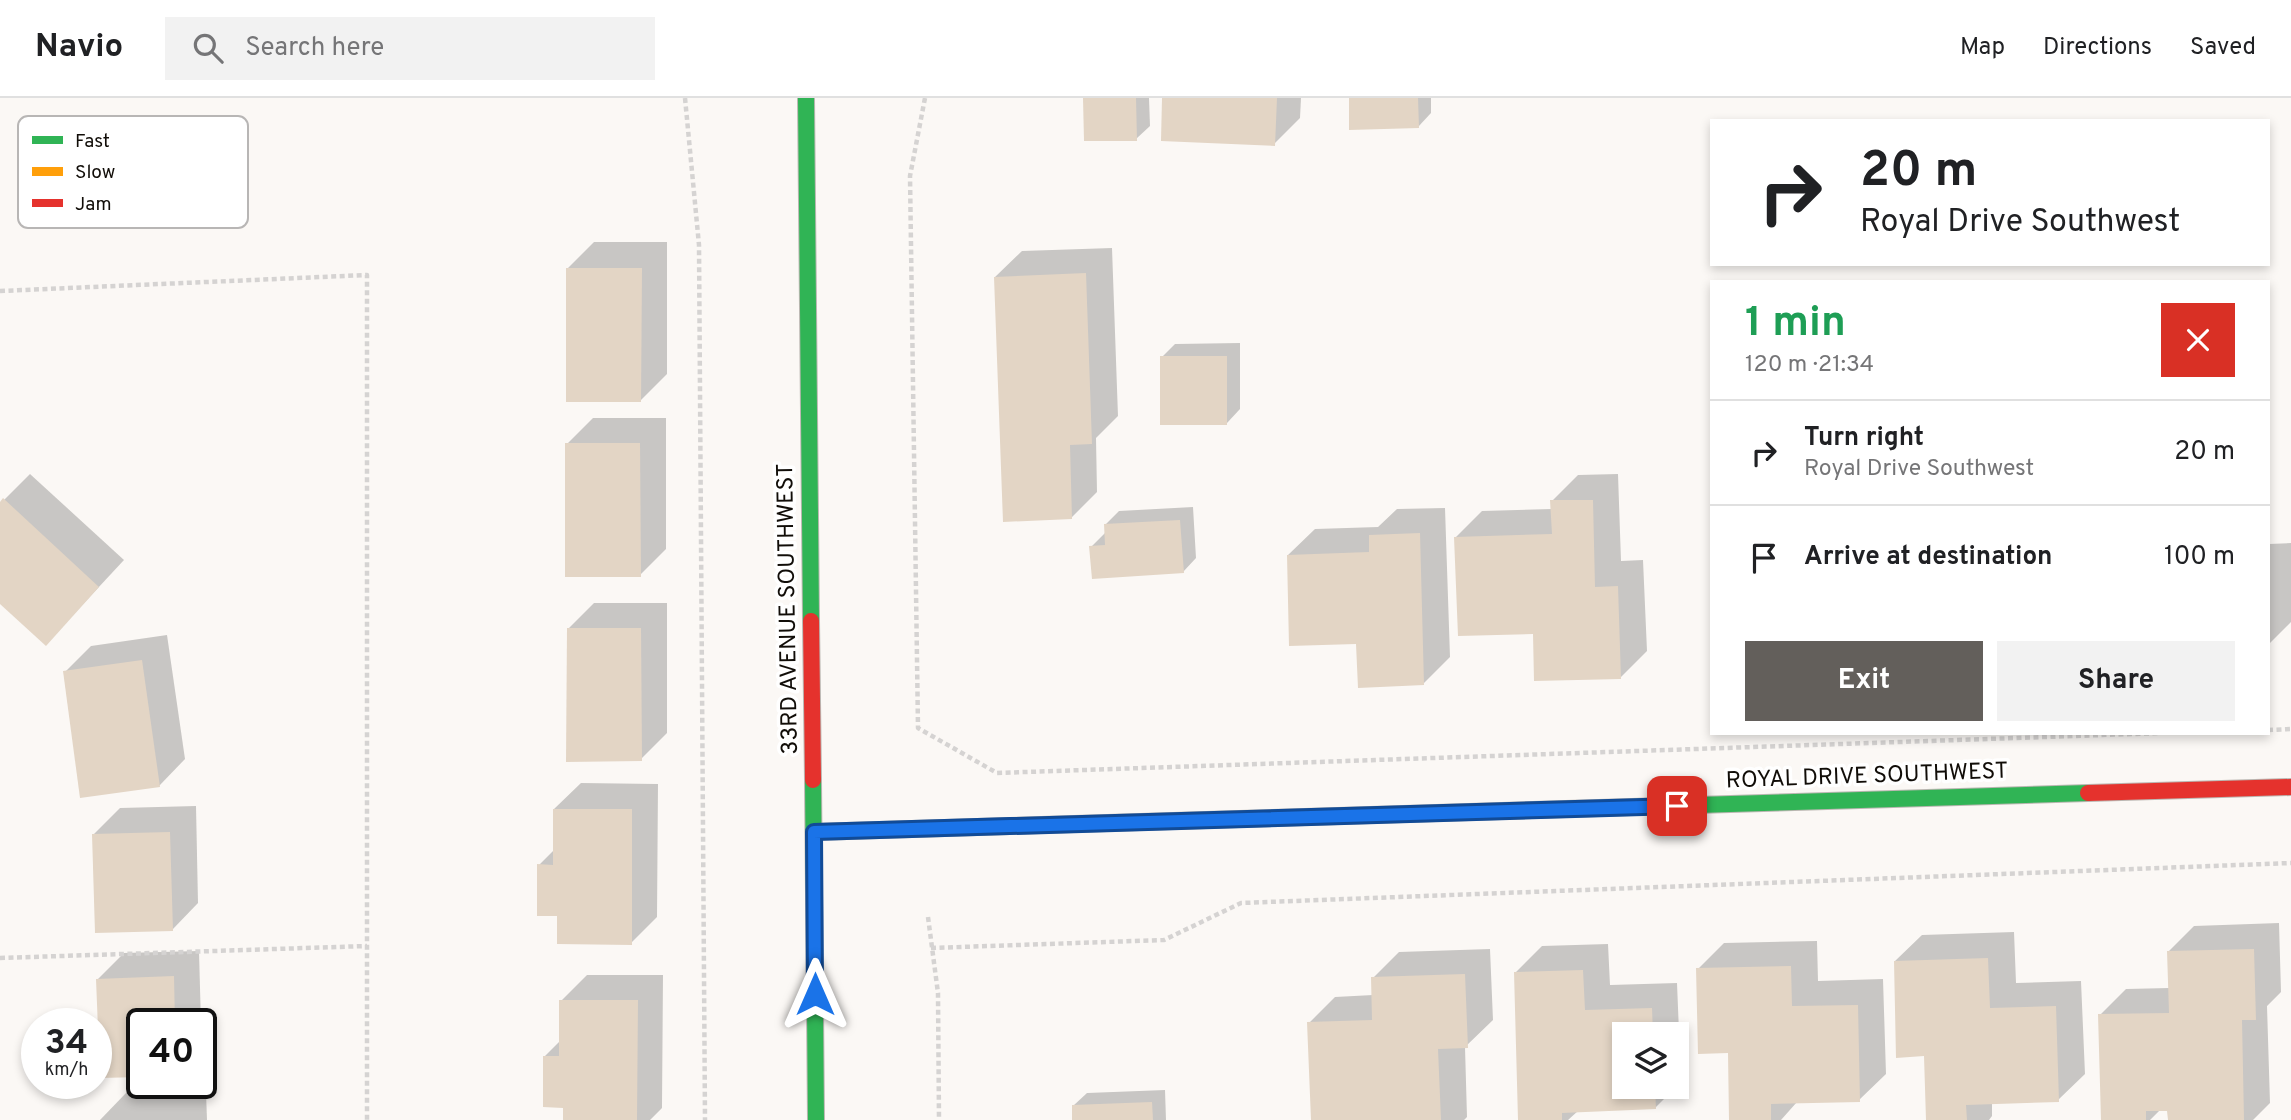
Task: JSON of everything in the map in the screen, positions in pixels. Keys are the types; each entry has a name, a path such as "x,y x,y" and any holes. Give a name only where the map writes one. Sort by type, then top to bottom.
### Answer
{"street":[{"name":"33RD AVENUE SOUTHWEST","path":"806,98 816,1120"},
{"name":"ROYAL DRIVE SOUTHWEST","path":"814,832 2291,787"}],"path":[{"path":"685,98 699,245 705,1120"},
{"path":"925,98 910,176 918,728 997,773 2103,735"},
{"path":"0,291 367,275 367,1120"},
{"path":"2270,730 2291,729"},
{"path":"931,948 1164,940 1241,903 2291,863"},
{"path":"928,917 938,993 939,1120"},
{"path":"0,958 367,946"}],"building":[{"path":"1083,98 1136,98 1137,141 1084,141"},
{"path":"1162,98 1277,98 1275,146 1161,141"},
{"path":"1349,98 1418,98 1419,128 1349,130"},
{"path":"566,268 642,268 641,402 566,402"},
{"path":"1086,273 1092,444 1070,445 1072,519 1003,522 994,277"},
{"path":"1160,356 1227,356 1227,425 1160,425"},
{"path":"565,443 640,443 641,577 565,577"},
{"path":"3,498 99,587 46,646 0,604 0,502"},
{"path":"1550,500 1593,500 1595,587 1618,586 1621,679 1534,681 1533,634 1458,636 1454,537 1552,534"},
{"path":"1180,520 1184,573 1092,579 1089,546 1105,545 1104,524"},
{"path":"1420,533 1424,685 1358,688 1356,644 1289,646 1287,555 1369,552 1369,535"},
{"path":"567,628 641,628 642,761 566,762"},
{"path":"142,660 160,787 80,798 63,671"},
{"path":"553,809 632,809 632,945 557,944 557,916 537,916 537,864 553,865"},
{"path":"170,832 173,931 95,933 92,834"},
{"path":"2254,949 2256,1020 2242,1020 2244,1120 2168,1120 2167,1111 2146,1111 2146,1120 2101,1120 2098,1014 2169,1013 2167,951"},
{"path":"1988,958 1990,1008 2056,1006 2059,1102 1966,1105 1967,1120 1926,1120 1924,1056 1896,1058 1894,961"},
{"path":"1791,966 1792,1006 1858,1005 1860,1102 1771,1104 1771,1120 1729,1120 1728,1053 1698,1054 1696,968"},
{"path":"1583,970 1585,1010 1652,1008 1653,1022 1612,1022 1612,1099 1656,1099 1656,1109 1562,1113 1562,1120 1518,1120 1514,972"},
{"path":"1465,974 1468,1048 1438,1049 1441,1120 1311,1120 1307,1022 1372,1020 1371,977"},
{"path":"174,976 175,1008 126,1008 126,1077 112,1078 112,1008 97,1008 96,979"},
{"path":"559,1000 638,1000 637,1120 563,1120 563,1108 543,1107 543,1056 559,1056"},
{"path":"1152,1102 1153,1120 1072,1120 1072,1105"}],"traffic: fast":[{"path":"806,98 811,621"},
{"path":"813,780 816,1120"},
{"path":"1272,818 2088,793"}],"traffic: slow":[{"path":"814,832 1272,818"}],"traffic: jam":[{"path":"811,621 813,780"},
{"path":"2088,793 2291,787"}],"route":[{"path":"815,994 814,832 1677,806"}]}
